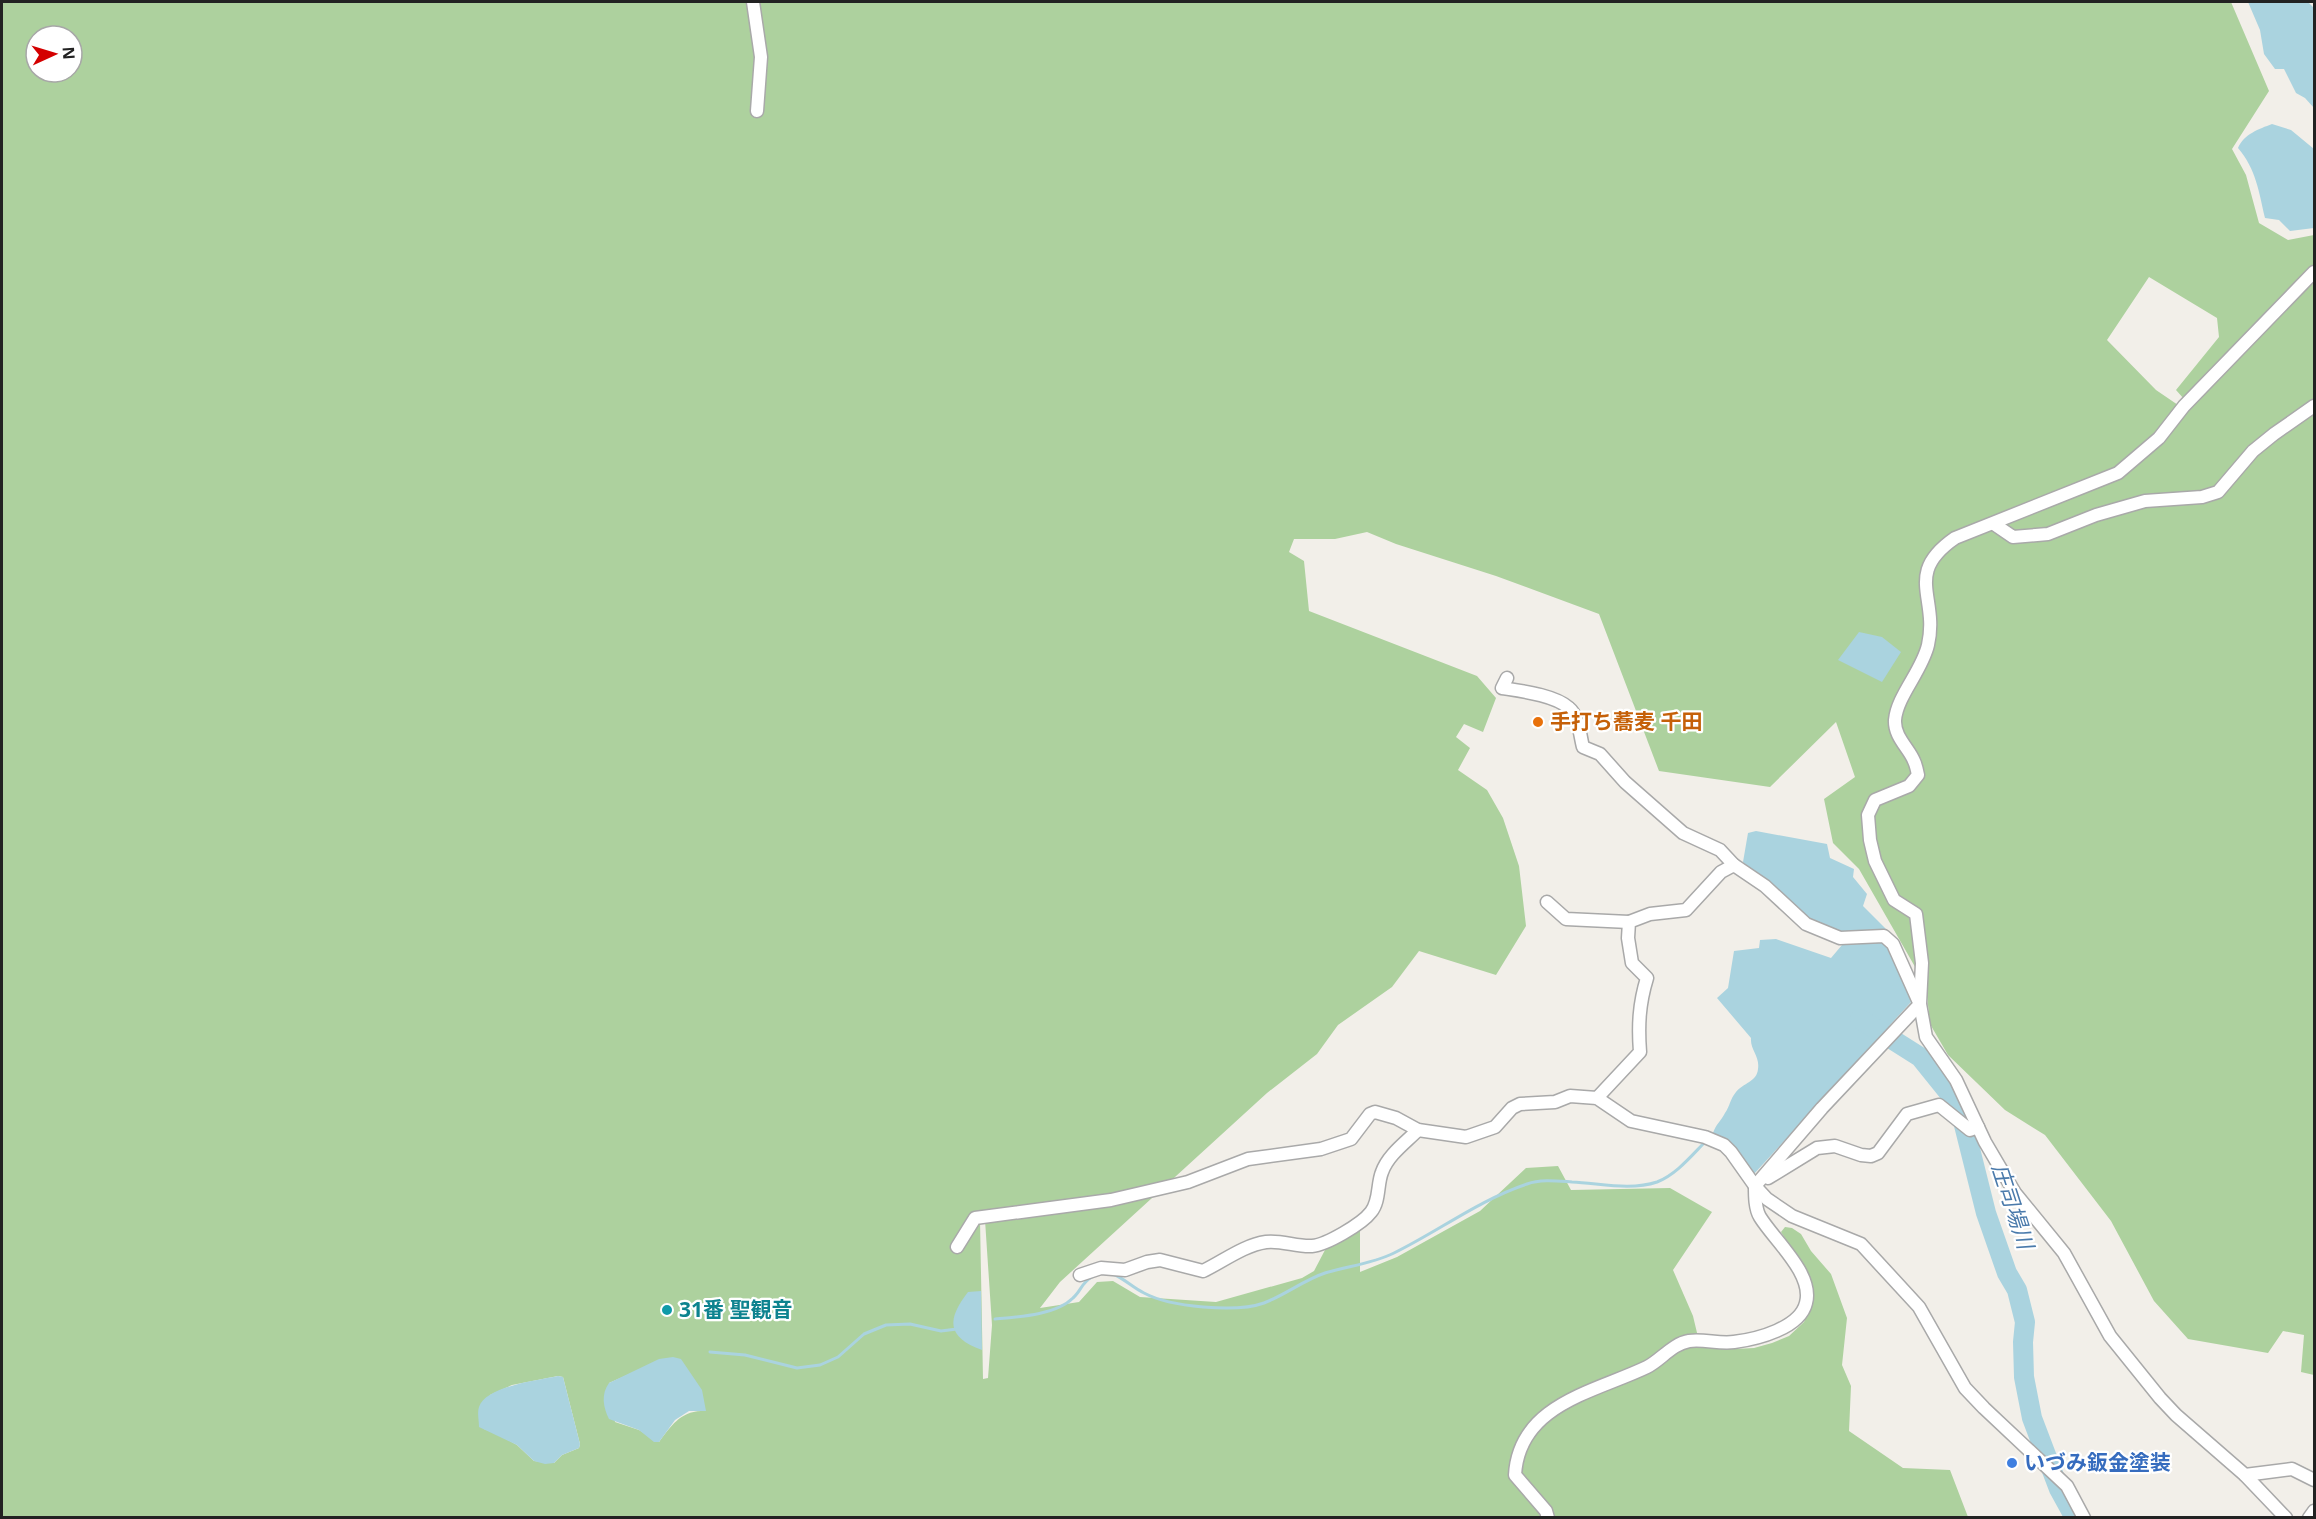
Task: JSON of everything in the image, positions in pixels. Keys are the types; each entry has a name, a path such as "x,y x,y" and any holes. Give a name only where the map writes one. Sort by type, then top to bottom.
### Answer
{"street":[{"path":"753,2 760,57 757,111"},
{"path":"2286,1518 2245,1475 2176,1416 2110,1336 2064,1252 2014,1193 1978,1127 1956,1080 1926,1037 1920,1004 1922,963 1916,914 1894,900 1875,861 1868,815 1875,800 1909,786 1918,775 1914,760 1901,741 1895,722 1898,706 1921,666 1928,644 1931,622 1925,573 1930,562 1955,538 2118,473 2159,438 2184,406 2314,272"},
{"path":"1994,524 2013,537 2048,534 2096,515 2145,501 2202,496 2218,492 2253,451 2314,406"},
{"path":"1507,678 1502,688 1542,695 1570,708 1583,747 1600,754 1625,782 1683,833 1720,850 1734,865 1765,886 1806,924 1840,938 1884,936 1893,944 1920,1004"},
{"path":"1547,902 1566,919 1629,922 1650,914 1686,910 1720,872 1734,865"},
{"path":"1597,1098 1640,1052 1638,1021 1640,999 1647,978 1632,963 1628,938 1629,922"},
{"path":"1548,1518 1546,1511 1515,1475 1516,1457 1523,1441 1546,1415 1565,1401 1653,1364 1673,1347 1688,1341 1734,1342 1784,1329 1798,1318 1807,1302 1806,1286 1798,1267 1758,1215 1755,1186 1822,1108 1920,1004"},
{"path":"957,1247 975,1218 981,1216 1111,1200 1188,1182 1248,1159 1321,1149 1351,1139 1370,1114 1396,1118 1418,1130 1455,1136 1477,1135 1496,1128 1512,1108 1520,1104 1555,1102 1570,1096 1597,1098 1631,1121 1709,1138 1731,1152 1767,1199 1792,1216 1861,1244 1919,1307 1965,1388 2067,1486 2084,1518"},
{"path":"1755,1186 1817,1148 1835,1146 1871,1156 1878,1153 1907,1114 1939,1105 1970,1130 1978,1127"},
{"path":"1080,1275 1101,1268 1125,1270 1160,1260 1203,1271 1249,1247 1267,1242 1311,1246 1324,1243 1362,1221 1372,1212 1376,1204 1382,1170 1389,1159 1418,1130"},
{"path":"2245,1475 2292,1469 2314,1480"},
{"path":"2309,1518 2314,1511"}],"green space":[{"path":"2,2 2231,2 2269,91 2232,149 2246,175 2259,223 2288,240 2314,235 2314,1375 2301,1372 2304,1335 2283,1331 2268,1353 2188,1339 2154,1301 2111,1221 2045,1135 2005,1110 1948,1055 1930,1024 1926,986 1859,869 1833,843 1824,799 1855,777 1836,722 1770,787 1659,771 1599,614 1367,532 1335,539 1294,539 1289,552 1304,561 1309,611 1477,676 1496,698 1483,732 1464,724 1456,737 1470,748 1458,770 1487,790 1503,818 1519,866 1526,926 1496,975 1419,951 1392,987 1338,1025 1317,1054 1267,1093 1060,1282 1040,1308 1079,1302 1097,1282 1113,1281 1140,1297 1216,1302 1302,1278 1314,1271 1325,1250 1360,1229 1360,1272 1397,1257 1480,1211 1526,1168 1558,1166 1571,1190 1670,1188 1712,1212 1673,1270 1693,1316 1698,1337 1713,1347 1754,1348 1789,1336 1804,1322 1813,1302 1804,1268 1781,1232 1785,1227 1792,1228 1801,1234 1811,1251 1831,1274 1847,1318 1842,1365 1851,1386 1849,1431 1903,1468 1950,1470 1968,1517 2,1518","holes":["2149,277 2217,318 2219,337 2176,390 2184,399 2178,405 2156,390 2107,340","980,1220 985,1220 992,1325 988,1378 983,1379","641,1369 701,1411 682,1417 672,1425 659,1442 639,1430 615,1422 609,1383","563,1377 580,1444 579,1448 562,1455 554,1463 534,1461 517,1445 484,1429 490,1395 512,1385"]}],"water":[{"path":"2248,2 2308,2 2314,8 2314,108 2305,98 2296,93 2284,69 2275,69 2264,54 2260,30"},
{"path":"2272,124 2291,130 2314,149 2314,228 2290,231 2279,220 2265,218 2253,173 2238,148 2248,136"},
{"path":"1859,632 1882,637 1901,652 1882,682 1838,660"},
{"path":"1756,831 1827,844 1830,858 1854,869 1853,877 1867,894 1863,906 1889,932 1838,933 1808,918 1743,862 1748,833"},
{"path":"1776,939 1831,958 1842,945 1885,941 1894,953 1911,1002 1754,1174 1731,1143 1713,1133 1734,1095 1755,1077 1758,1064 1751,1038 1717,998 1728,988 1734,951 1759,948 1760,940"},
{"path":"981,1291 982,1350 962,1339 956,1333 954,1326 956,1311 968,1292"},
{"path":"673,1357 681,1359 702,1390 706,1411 689,1411 675,1420 659,1442 654,1442 639,1430 609,1419 604,1401 609,1383 659,1359"},
{"path":"563,1377 580,1444 579,1448 562,1455 554,1463 545,1464 534,1461 517,1445 479,1427 479,1407 492,1394 514,1385"}],"waterway":[{"name":"庄司場川","path":"1860,1019 1920,1057 1949,1093 1962,1117 1986,1213 2007,1273 2017,1290 2025,1322 2024,1377 2032,1418 2059,1489 2075,1518"},
{"path":"1113,1274 1144,1293 1170,1302 1221,1308 1252,1306 1272,1300 1325,1273 1386,1257 1492,1198 1527,1184 1538,1181 1555,1181 1636,1186 1657,1182 1678,1169 1706,1141"},
{"path":"995,1319 1036,1314 1057,1308 1073,1298 1092,1277"},
{"path":"710,1352 745,1355 797,1368 820,1365 838,1357 864,1334 886,1325 910,1324 941,1331 957,1329"}],"place":[{"name":"手打ち蕎麦 千田","path":"1538,722"},
{"name":"31番 聖観音","path":"667,1310"},
{"name":"いづみ鈑金塗装","path":"2012,1463"}]}
